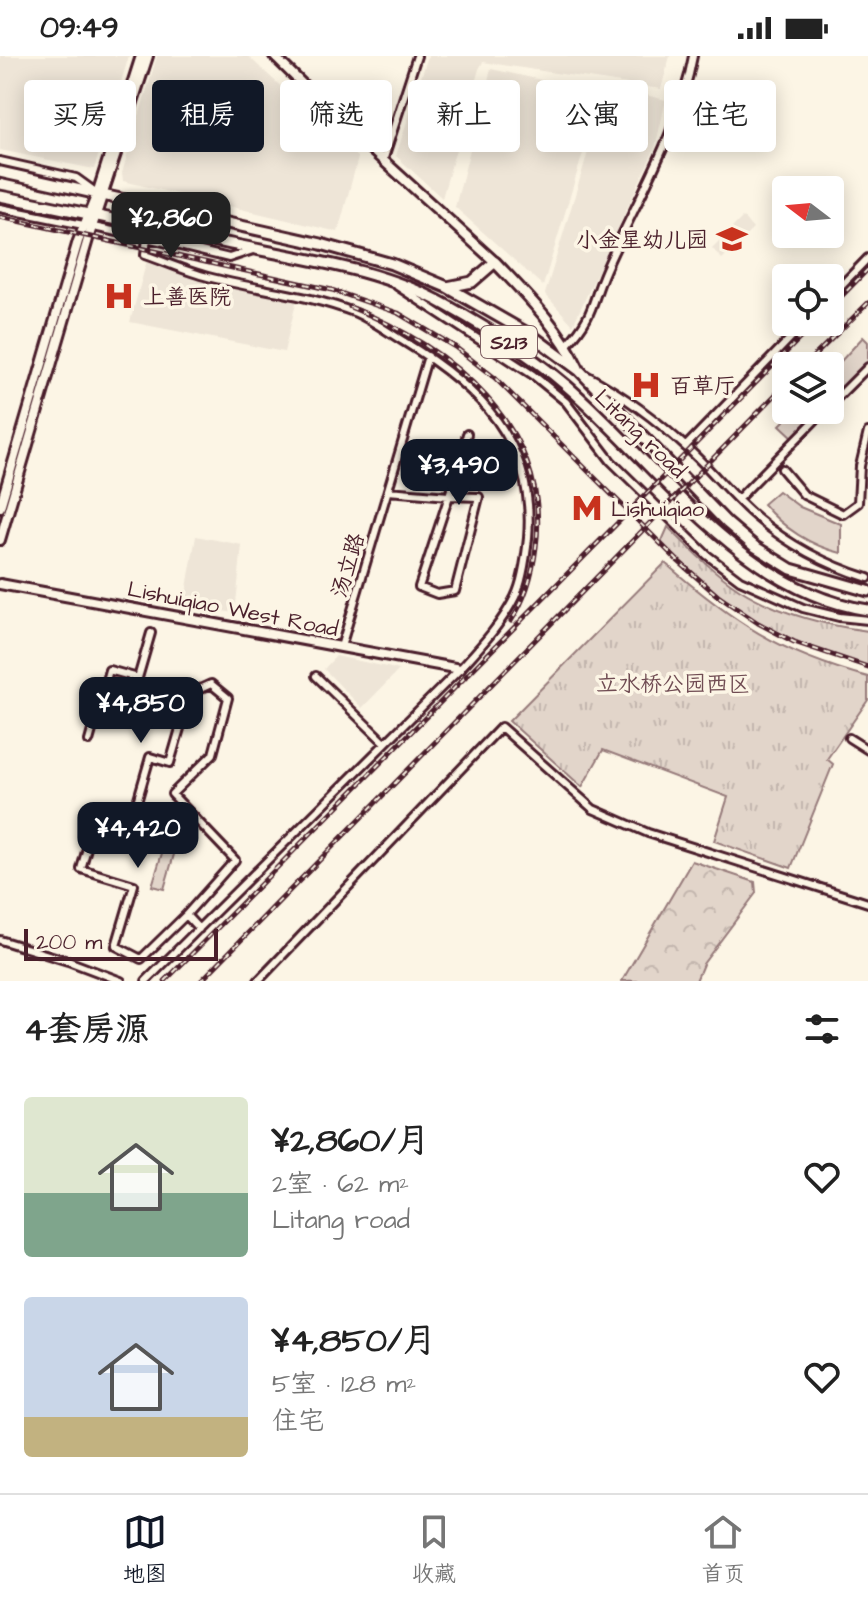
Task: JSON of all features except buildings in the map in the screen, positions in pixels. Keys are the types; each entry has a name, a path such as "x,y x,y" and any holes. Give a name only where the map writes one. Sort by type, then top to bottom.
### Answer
{"main road":[{"name":"Litang road","path":"0,172 344,250 392,264 447,287 534,337 580,371 716,513 754,546 791,569 868,591"},
{"name":"Litang road","path":"0,196 256,249 387,280 443,303 502,337 567,387 715,531 782,578 868,615"},
{"path":"447,287 472,282 495,262 537,306 567,345 580,371"}],"street":[{"path":"100,195 141,56"},
{"path":"0,507 88,226 148,56"},
{"path":"274,56 383,161 495,262"},
{"path":"383,161 417,56"},
{"path":"567,345 585,326 592,312 605,270 682,104 693,56"},
{"name":"Litang road","path":"0,161 76,178 100,195"},
{"name":"Litang road","path":"0,208 229,258 256,249"},
{"path":"0,540 88,226"},
{"path":"146,981 460,669 497,626 516,595 526,555 530,513 522,471 506,432 476,393 428,356 359,314 322,302 206,277 145,255 147,238"},
{"path":"844,283 868,258"},
{"name":"Litang road","path":"387,280 430,309 458,323 566,402 611,461 707,555 740,580 803,608 839,617 868,615"},
{"path":"686,446 792,336"},
{"name":"汤立路","path":"341,647 428,356"},
{"path":"844,391 868,367"},
{"name":"Litang road","path":"580,371 612,389 686,446 756,516 800,548 868,578"},
{"path":"738,499 811,424"},
{"path":"782,469 804,495 843,514 858,503 860,466 868,432"},
{"path":"388,491 449,496 479,497 455,591 437,594 419,587 449,496 467,434"},
{"name":"Lishuiqiao West Road","path":"0,584 460,669"},
{"path":"151,633 136,688 141,698 165,705 211,684 228,698 213,754 172,794 235,860 141,959 116,946 134,885 81,869 99,806 133,816 150,757 170,763 190,694"},
{"path":"89,741 109,670 138,678"},
{"path":"316,676 385,743"},
{"path":"258,981 501,727 593,809 648,833 868,903"},
{"path":"849,738 868,750"},
{"path":"186,915 199,929"},
{"path":"0,940 121,981"}],"shaded area":[{"path":"0,56 129,56 122,80 24,80 24,152 99,152 94,169 0,150"},
{"path":"157,56 248,56 280,86 280,152 352,152 358,158 338,232 123,181 122,173 128,152 136,152 136,126"},
{"path":"428,56 670,56 661,89 648,87 648,80 602,80 483,62 476,80 420,80"},
{"path":"491,69 541,80 536,80 536,152 583,152 543,286 455,207 469,152 520,152 520,80 488,80"},
{"path":"648,96 664,100 655,148 573,325 545,294 588,152 648,152"},
{"path":"408,118 408,152 455,152 442,198 396,156"},
{"name":"小金星幼儿园","path":"743,217 753,229 722,259 712,248"},
{"path":"147,260 297,299 284,352 130,322"},
{"path":"196,536 242,545 235,613 184,605"},
{"path":"336,656 399,670 362,708 324,669"}],"green space":[{"path":"863,337 868,342 868,365 844,388 844,358"},
{"path":"781,424 808,424 794,438"},
{"path":"778,491 800,507 841,524 841,553 808,541 771,513 763,504"},
{"path":"668,527 720,575 769,605 801,617 868,631 868,667 780,633 732,605 661,543"},
{"name":"立水桥公园西区","path":"665,563 713,602 759,633 808,657 868,677 868,700 827,759 833,764 791,868 714,841 728,797 603,750 582,787 509,721"},
{"path":"166,840 177,844 164,889 152,886"},
{"path":"692,861 755,882 756,893 703,964 696,981 622,981"}],"railway":[{"path":"0,217 332,290 398,313 455,347 495,378 677,560 718,596 794,642 868,667"},
{"path":"844,294 868,269"},
{"path":"818,352 868,303"},
{"path":"350,307 424,344 457,369 486,397 511,429 528,465 537,504 533,566 525,595 511,621"},
{"path":"165,981 802,336"},
{"path":"201,981 772,398"}],"place":[{"name":"小金星幼儿园","path":"732,239"},
{"name":"上善医院","path":"119,296"},
{"name":"百草厅","path":"646,385"},
{"name":"Lishuiqiao","path":"587,508"}]}
